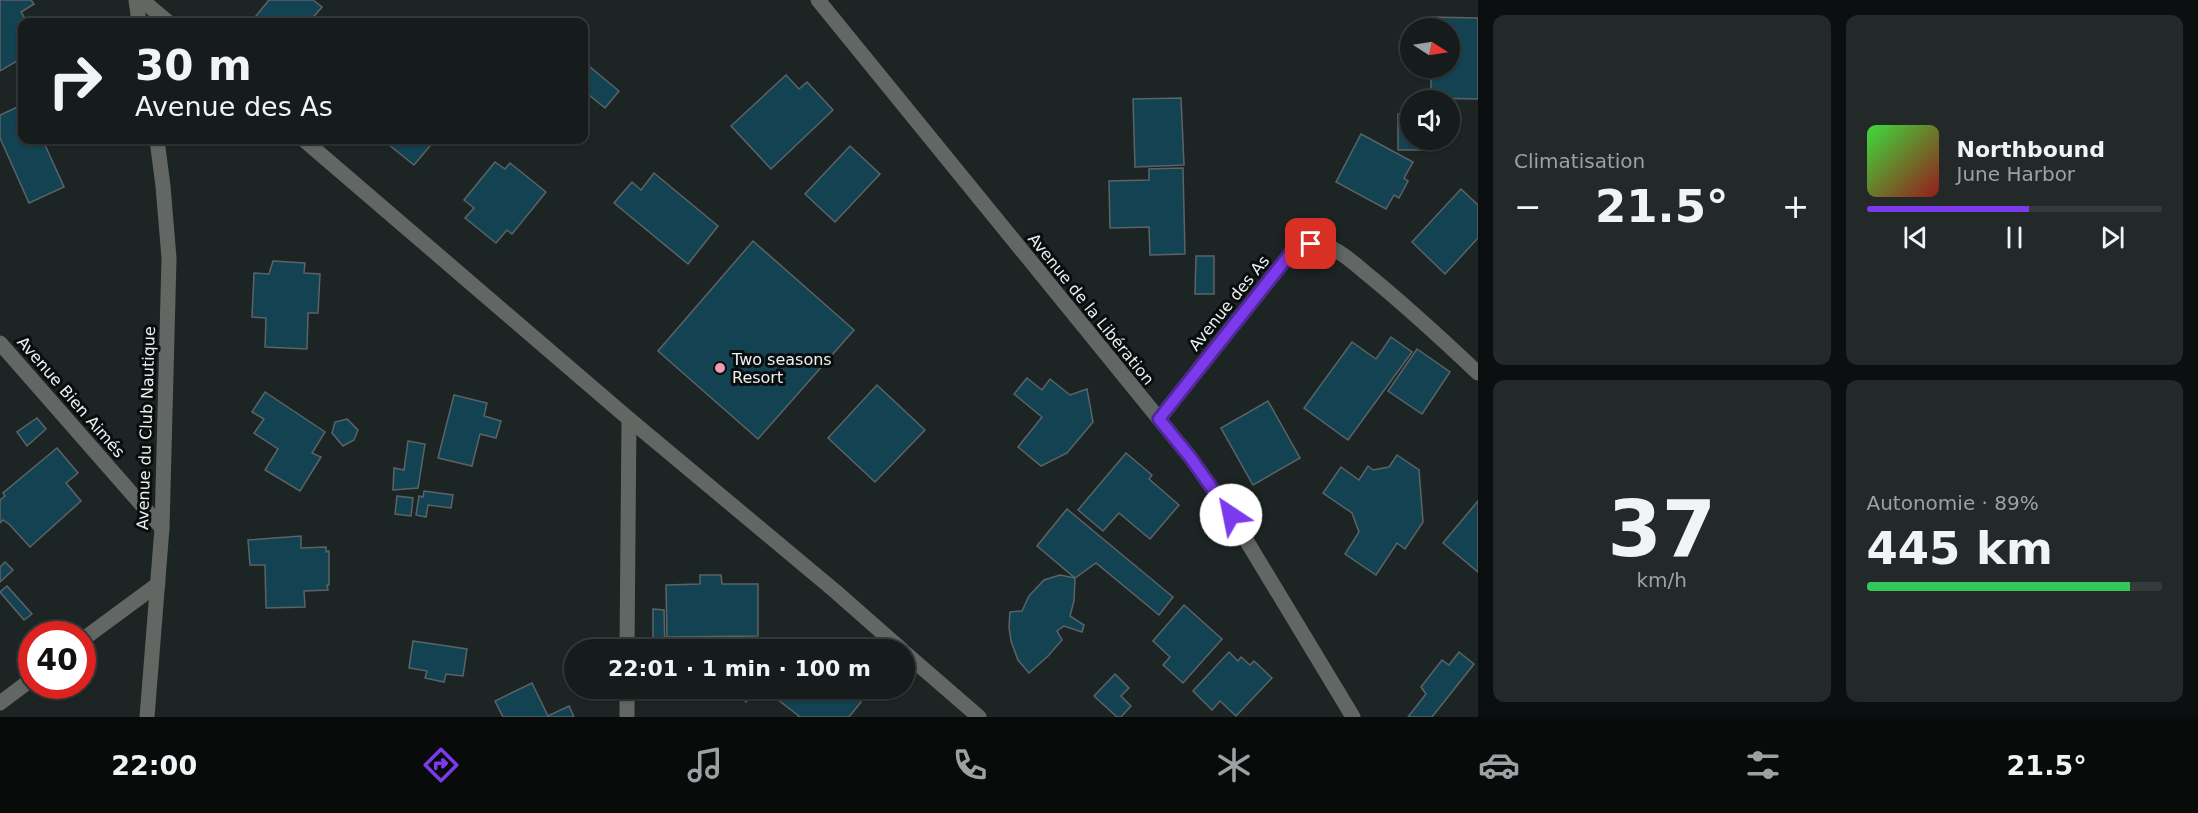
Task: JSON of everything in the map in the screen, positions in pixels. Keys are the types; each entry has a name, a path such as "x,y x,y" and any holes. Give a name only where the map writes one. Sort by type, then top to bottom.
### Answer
{"street":[{"path":"136,0 138,18"},
{"path":"142,0 163,18"},
{"name":"Avenue de la Libération","path":"818,0 1190,457 1231,515 1353,717"},
{"name":"Avenue du Club Nautique","path":"147,717 162,528 169,258 164,186 157,144"},
{"path":"309,144 628,419 889,639"},
{"name":"Avenue des As","path":"1159,419 1290,254 1296,249 1311,244 1331,248 1358,266 1478,374"},
{"name":"Avenue Bien Aimés","path":"0,343 162,528"},
{"path":"627,639 628,419"},
{"path":"96,630 158,584"},
{"path":"915,661 979,717"},
{"path":"0,703 18,690"},
{"path":"627,699 627,717"}],"building":[{"path":"0,0 31,0 34,4 21,12 25,18 18,18 18,60 0,71"},
{"path":"269,0 313,0 322,7 312,18 254,18"},
{"path":"1429,17 1478,18 1478,99 1460,99 1460,90 1431,90 1431,78 1460,78 1460,18"},
{"path":"588,65 619,91 605,108 588,94"},
{"path":"786,75 799,89 807,82 833,110 771,169 731,126"},
{"path":"1181,98 1184,165 1135,167 1133,99"},
{"path":"18,107 18,144 48,144 45,145 64,187 29,203 0,138 0,115"},
{"path":"1398,114 1400,114 1400,150 1398,150"},
{"path":"1361,134 1413,162 1404,178 1408,181 1399,198 1394,195 1386,209 1336,182"},
{"path":"388,144 432,144 414,165"},
{"path":"850,146 880,174 835,222 805,194"},
{"path":"495,162 505,169 510,163 546,192 512,234 507,230 496,243 465,218 474,208 464,200"},
{"path":"1183,168 1185,254 1150,255 1149,227 1110,228 1109,181 1149,180 1149,169"},
{"path":"654,173 718,226 688,264 614,203 632,182 641,190"},
{"path":"1461,189 1478,205 1478,238 1445,274 1412,242"},
{"path":"753,241 854,330 758,439 658,351"},
{"path":"1196,256 1214,256 1214,294 1195,294"},
{"path":"273,261 305,263 304,273 320,274 318,313 308,313 307,349 265,347 266,318 252,317 254,273 269,274"},
{"path":"1391,337 1412,352 1348,440 1304,408 1352,342 1376,359"},
{"path":"1417,349 1450,372 1422,414 1388,391"},
{"path":"1027,378 1042,390 1050,379 1070,395 1087,389 1093,422 1067,453 1041,466 1018,447 1042,417 1014,394"},
{"path":"877,385 925,430 875,482 828,438"},
{"path":"265,392 325,432 312,453 321,457 300,491 265,470 278,449 254,433 264,419 252,412"},
{"path":"454,395 487,403 484,416 501,421 496,438 480,434 472,466 438,458"},
{"path":"1268,401 1300,458 1253,485 1221,428"},
{"path":"37,418 46,429 27,446 17,432"},
{"path":"347,419 358,430 354,440 343,446 332,433 335,422"},
{"path":"408,441 425,444 418,488 393,490 394,468 404,470"},
{"path":"57,448 78,473 66,483 81,501 30,547 9,524 3,520 0,523 0,500 5,496 3,493"},
{"path":"1126,453 1152,475 1149,479 1179,505 1150,539 1119,513 1103,531 1078,510"},
{"path":"1397,455 1419,470 1423,522 1405,549 1397,543 1376,575 1345,554 1359,532 1352,513 1323,493 1341,467 1359,480 1368,466 1373,470 1389,467"},
{"path":"424,491 453,495 451,508 428,505 426,517 416,515 419,496 423,497"},
{"path":"397,496 413,498 411,516 395,514"},
{"path":"1478,501 1478,572 1443,543"},
{"path":"1067,509 1173,597 1159,615 1096,563 1075,578 1037,546"},
{"path":"301,536 301,548 326,547 326,552 329,551 328,590 304,591 305,607 266,608 265,565 250,565 248,540"},
{"path":"5,562 13,570 0,582 0,567"},
{"path":"700,575 721,575 722,584 758,584 758,636 667,637 666,585 700,584"},
{"path":"1060,575 1075,578 1074,601 1070,616 1084,625 1082,632 1064,626 1057,631 1062,640 1029,673 1018,660 1011,641 1010,612 1022,611 1029,596 1044,580"},
{"path":"7,586 32,614 24,620 0,592"},
{"path":"1184,605 1222,639 1183,683 1163,665 1170,657 1153,641"},
{"path":"653,609 664,610 665,639 653,639"},
{"path":"413,641 467,649 463,676 446,674 444,682 425,678 427,671 409,668"},
{"path":"1229,652 1238,661 1241,657 1250,665 1254,661 1272,678 1236,716 1220,701 1212,710 1193,691"},
{"path":"1459,652 1474,664 1432,717 1408,717 1426,694 1421,687 1442,660 1449,665"},
{"path":"1115,674 1129,688 1121,696 1131,706 1121,717 1117,717 1094,696"},
{"path":"532,683 548,716 569,706 574,717 503,717 495,701"},
{"path":"777,699 858,699 861,702 849,717 799,716"}],"place":[{"name":"Two seasons Resort","path":"720,368"}],"route":[{"path":"1231,515 1190,457 1159,419 1290,254 1296,249 1311,244"}]}
